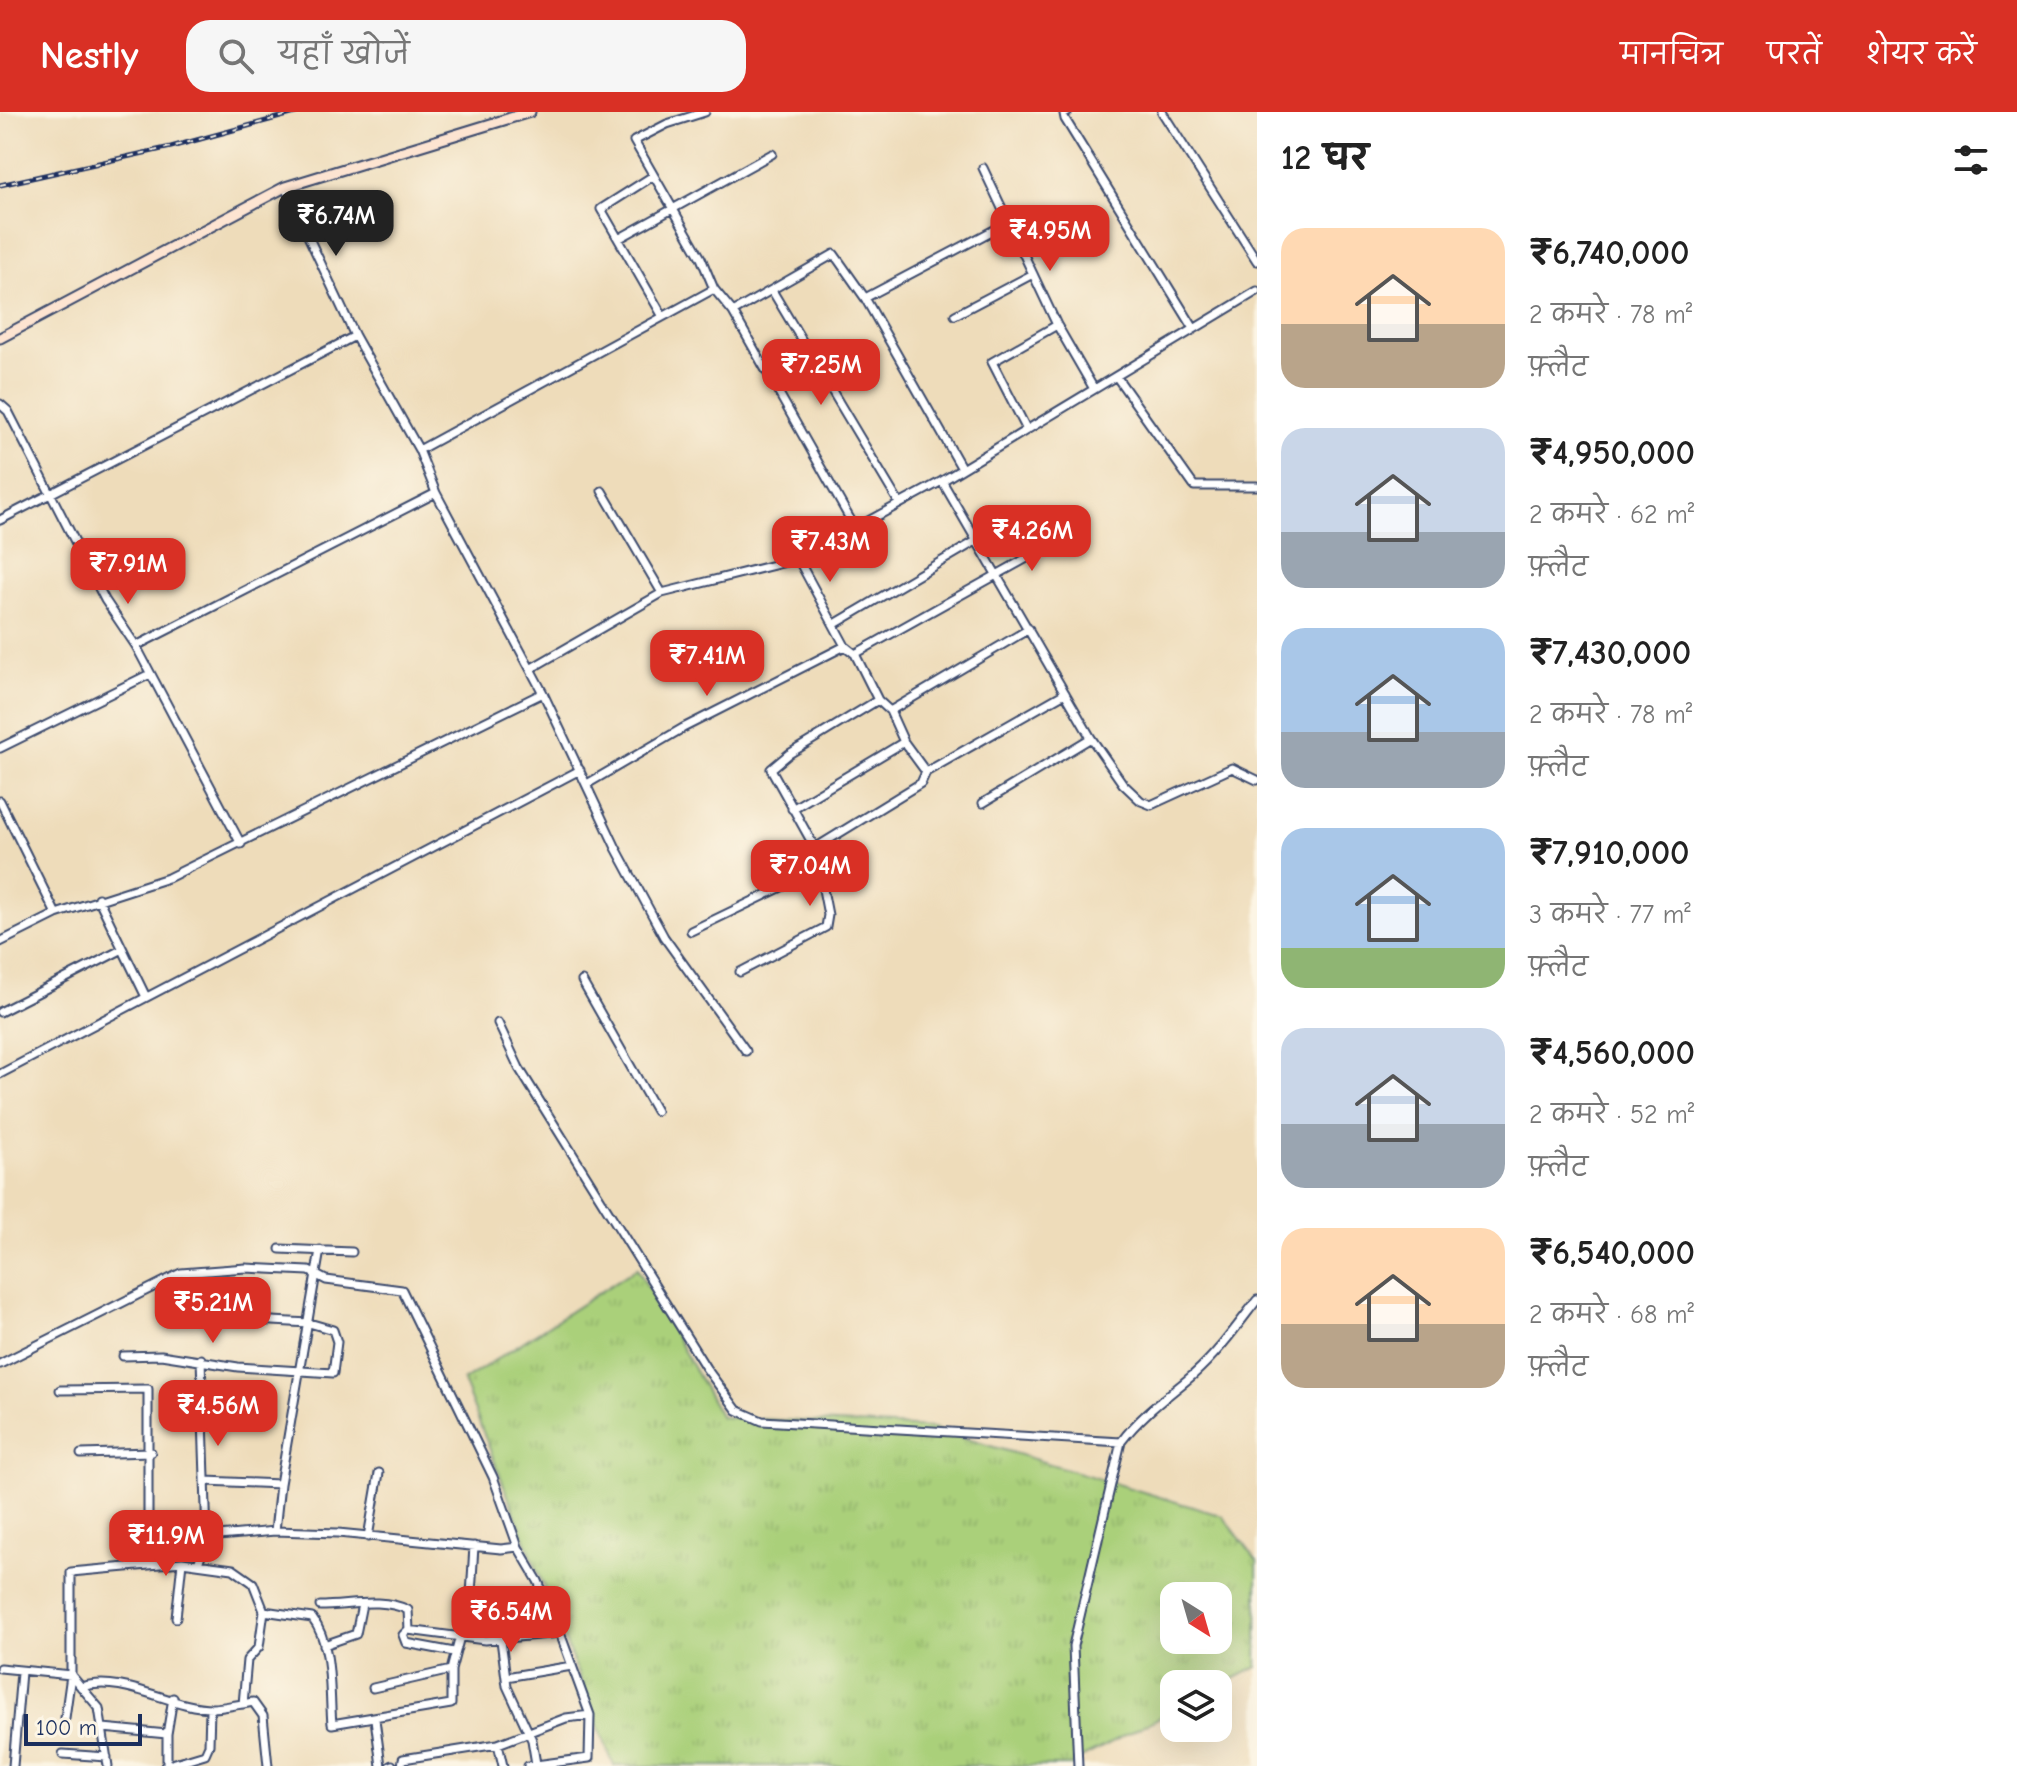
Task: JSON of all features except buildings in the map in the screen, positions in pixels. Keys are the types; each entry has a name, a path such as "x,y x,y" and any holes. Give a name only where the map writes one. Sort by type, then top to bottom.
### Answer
{"street":[{"path":"0,338 285,187 530,112"},
{"path":"705,112 667,124 634,141 714,289 733,312 854,526"},
{"path":"1068,112 1064,114 1065,119 1193,327"},
{"path":"1162,112 1257,261"},
{"path":"620,238 772,154"},
{"path":"983,168 1057,325 1094,389"},
{"path":"653,176 601,209 662,315"},
{"path":"285,187 355,336 419,450 436,493 543,693 616,848 664,937 746,1051"},
{"path":"865,298 1007,223"},
{"path":"733,312 773,292 834,254 865,298 961,467"},
{"path":"955,315 1033,274"},
{"path":"419,450 714,289"},
{"path":"530,669 662,593 798,559 942,481 1257,291"},
{"path":"773,292 899,503"},
{"path":"1026,428 992,362 1057,325"},
{"path":"0,520 355,336"},
{"path":"1116,376 1194,486 1257,486"},
{"path":"0,404 8,411 105,600 136,646 241,844"},
{"path":"942,481 1091,738 1123,784 1141,801 1151,805 1232,768 1257,780"},
{"path":"602,491 662,593"},
{"path":"136,646 436,493"},
{"path":"835,624 976,541"},
{"path":"855,654 1052,544"},
{"path":"798,559 845,646 855,654 878,700 890,711 904,742 926,772"},
{"path":"890,711 1029,629"},
{"path":"587,784 683,728 845,646"},
{"path":"0,748 150,674"},
{"path":"0,942 56,914 98,898 168,878 543,693"},
{"path":"815,848 921,783 926,772 1065,693"},
{"path":"740,972 826,927 828,915 815,848 773,777 773,766 878,700"},
{"path":"983,803 1091,738"},
{"path":"792,809 904,742"},
{"path":"0,1074 580,770"},
{"path":"0,801 56,914"},
{"path":"691,931 819,869"},
{"path":"98,898 146,997"},
{"path":"0,1012 121,950"},
{"path":"582,981 656,1111"},
{"path":"498,1023 519,1068 706,1368 737,1410 762,1421 1121,1442"},
{"path":"280,1249 352,1252"},
{"path":"275,1531 280,1484 320,1250"},
{"path":"0,1364 181,1273 246,1268 309,1271 326,1280 402,1290 493,1477 518,1547 538,1581 560,1633 590,1715 589,1758 586,1763 532,1765 528,1731 506,1677 501,1640"},
{"path":"123,1356 201,1359 300,1372 333,1373 336,1334 327,1327 309,1323 197,1317 195,1274"},
{"path":"1078,1766 1073,1646 1121,1442 1139,1419 1194,1374 1230,1336 1257,1300"},
{"path":"198,1564 207,1537 206,1481 200,1423 201,1359"},
{"path":"60,1390 148,1389 151,1452 148,1563"},
{"path":"81,1454 151,1452"},
{"path":"368,1537 379,1473"},
{"path":"206,1481 280,1484"},
{"path":"207,1537 275,1531 518,1547"},
{"path":"264,1611 312,1618 324,1645 332,1724 451,1704 451,1670 471,1595 474,1546"},
{"path":"176,1618 182,1562"},
{"path":"65,1718 71,1675 71,1572 148,1563 182,1562 233,1569 253,1583 264,1611 259,1647 247,1660 243,1704"},
{"path":"320,1606 362,1604 408,1610 409,1630"},
{"path":"324,1645 356,1634 362,1604"},
{"path":"454,1652 406,1643 403,1635 409,1630 501,1640 560,1633"},
{"path":"506,1677 572,1666"},
{"path":"0,1668 71,1675 99,1708 107,1762 63,1754"},
{"path":"373,1688 451,1670"},
{"path":"13,1766 21,1672"},
{"path":"81,1687 93,1683 173,1698 210,1709 253,1702 263,1716 268,1766"},
{"path":"173,1698 166,1766 205,1754 210,1709"},
{"path":"402,1766 403,1759 498,1744 566,1718 590,1715"},
{"path":"375,1719 381,1766"},
{"path":"103,1728 167,1734"},
{"path":"498,1744 503,1766"}],"green space":[{"path":"637,1268 721,1417 931,1428 1223,1516 1257,1561 1257,1667 1232,1680 1232,1670 1160,1670 1160,1717 1075,1761 1075,1766 614,1766 463,1381"}],"railway":[{"path":"0,185 171,147 299,112"}]}
